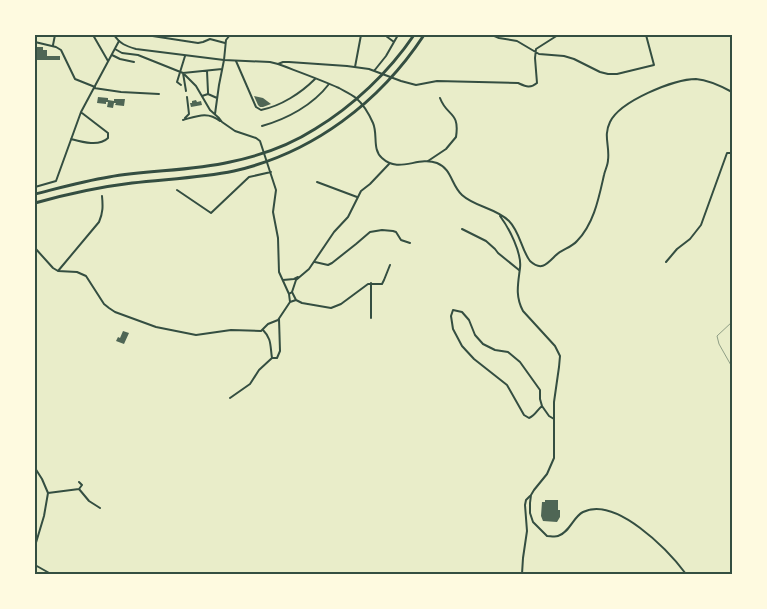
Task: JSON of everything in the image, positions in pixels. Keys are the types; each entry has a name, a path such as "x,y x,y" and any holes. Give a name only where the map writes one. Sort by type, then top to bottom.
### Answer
{"highway":[{"path":"35,194 110,177 171,171 230,162 288,143 315,130 341,112 383,74 414,35"},
{"path":"35,203 102,187 203,176 246,168 273,160 324,134 348,118 380,90 400,69 424,35"}],"street":[{"path":"53,46 55,35"},
{"path":"93,35 108,62"},
{"path":"114,35 125,46 136,49 224,60 270,62 315,78 346,92 356,98 363,106 373,123 376,133 376,151 382,159 393,165 428,161 443,166 450,174 462,196 508,220 516,231 530,261 537,266 546,264 559,252 575,244 590,222 608,163 606,143 608,130 614,116 621,109 632,101 655,90 680,81 696,79 711,82 732,92"},
{"path":"146,35 198,43 210,39 226,43"},
{"path":"215,114 226,40 230,35"},
{"path":"355,67 360,35"},
{"path":"376,35 386,36 394,42"},
{"path":"374,71 386,56 398,35"},
{"path":"492,35 517,41 538,54 564,56 574,59 608,74 617,74 654,65 646,35"},
{"path":"278,64 289,62 355,67 374,71 416,85 436,81 518,83 528,87 534,86 536,83 535,52 539,47 558,35"},
{"path":"35,187 56,181 81,112 119,41"},
{"path":"35,42 56,46 61,50 75,79 95,88 121,92 160,94"},
{"path":"115,50 138,55 182,73 196,86 210,110 222,122"},
{"path":"112,55 134,62"},
{"path":"181,84 177,82 182,73 185,56"},
{"path":"236,61 256,107 261,110 276,105 299,93 315,78"},
{"path":"182,73 222,69"},
{"path":"207,70 208,94"},
{"path":"182,73 186,92"},
{"path":"262,126 297,112 329,84"},
{"path":"202,96 208,94 217,98"},
{"path":"187,97 189,114 183,120 205,114 216,117 235,131 260,141 276,190 273,212 278,238 280,277 296,300 327,308 341,304 371,283 382,284 390,264"},
{"path":"428,161 452,143 456,137 457,131 454,116 442,104 440,98"},
{"path":"71,139 87,144 104,142 108,138 108,133 81,112"},
{"path":"666,262 677,249 690,239 701,225 727,153 732,153"},
{"path":"434,162 436,155"},
{"path":"283,280 294,279 309,269 334,232 348,217 361,191 389,164"},
{"path":"176,190 211,213 249,177 271,171"},
{"path":"317,182 357,197"},
{"path":"58,271 99,222 103,206 102,196"},
{"path":"499,214 505,223 520,259 517,290 520,306 555,346 560,356 554,402 554,458 547,474 526,500 527,532 522,574"},
{"path":"462,229 486,241 519,270"},
{"path":"314,261 328,265 332,263 370,232 394,231 401,240 410,243"},
{"path":"35,248 58,271 77,272 86,276 104,304 115,312 156,327 196,335 231,330 258,332 263,330 268,324 279,319 290,302 290,293 299,276"},
{"path":"371,283 371,318"},
{"path":"290,302 296,300"},
{"path":"542,406 529,418 524,415 506,384 474,359 462,346 453,329 451,316 454,310 462,312 469,320 475,335 483,344 495,350 508,352 520,362 540,390 542,406 554,419"},
{"path":"230,398 250,384 259,370 272,358 277,358 280,351 279,319"},
{"path":"263,330 270,339 272,358"},
{"path":"35,468 48,493 44,516 35,546"},
{"path":"79,482 82,485 79,489"},
{"path":"48,493 79,489"},
{"path":"79,489 89,501 100,508"},
{"path":"531,495 530,513 533,522 547,536 558,536 566,531 582,512 594,508 603,509 617,514 647,532 686,574"},
{"path":"35,565 51,574"}],"path":[{"path":"732,322 717,336 719,344 732,367"}],"building":[{"path":"35,47 43,47 43,50 47,50 47,56 60,56 60,60 35,60"},
{"path":"254,96 263,98 271,104 260,107"},
{"path":"98,97 114,101 114,99 125,99 124,106 115,105 116,103 114,103 113,108 107,107 108,102 106,104 97,103"},
{"path":"196,100 197,102 201,101 202,105 191,107 190,103"},
{"path":"123,331 129,333 124,344 116,341 118,337 120,338"},
{"path":"545,500 558,500 560,517 557,522 543,521 541,516 542,502 545,502"}]}
